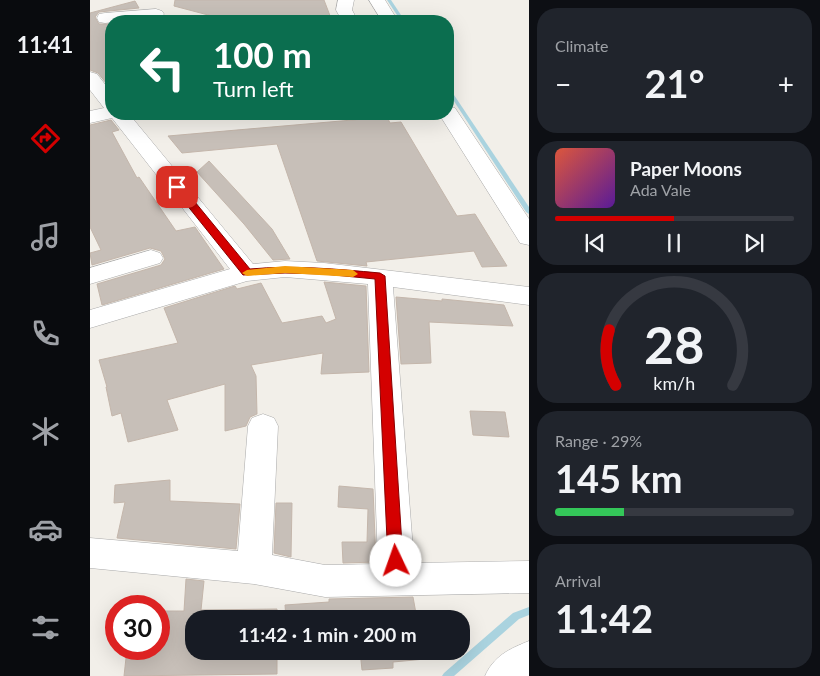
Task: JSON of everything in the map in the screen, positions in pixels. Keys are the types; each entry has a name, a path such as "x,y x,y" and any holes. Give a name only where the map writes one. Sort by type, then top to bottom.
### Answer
{"street":[{"path":"346,0 344,10 347,15"},
{"path":"377,0 386,15"},
{"path":"105,15 100,4 116,1"},
{"path":"140,15 154,12"},
{"path":"90,78 105,97"},
{"path":"90,118 105,114"},
{"path":"124,120 247,273"},
{"path":"453,120 529,238"},
{"path":"90,276 151,258"},
{"path":"90,319 247,273 285,269 380,276 529,296"},
{"path":"380,276 396,580"},
{"path":"254,568 262,426"},
{"path":"90,553 254,568 325,581 529,577"},
{"path":"505,676 529,660"}],"building":[{"path":"175,0 324,0 330,15 208,15 174,6"},
{"path":"135,1 139,8 99,12 95,17 99,24 105,24 105,82 98,73 90,70 90,13"},
{"path":"111,120 119,130 112,132 137,178 139,177 176,231 195,227 224,269 102,305 97,284 161,265 165,259 161,251 150,248 92,265 90,253 101,250 90,227 90,125"},
{"path":"352,120 401,122 457,216 475,214 507,266 482,267 474,251 366,262 367,266 317,261 277,144 182,153 168,136"},
{"path":"209,161 272,229 290,259 273,260 244,224 197,172"},
{"path":"324,282 366,286 369,372 321,374 323,353 251,365 256,376 257,414 250,417 246,426 225,431 225,384 167,400 178,430 128,442 121,413 112,416 107,387 99,360 178,343 164,308 235,286 237,289 261,283 282,323 322,316 326,323 336,319"},
{"path":"396,297 504,305 513,326 429,322 431,363 401,364"},
{"path":"470,411 505,412 509,437 473,435"},
{"path":"170,480 170,501 240,504 236,549 117,538 125,502 114,503 115,485"},
{"path":"339,486 373,489 376,562 343,563 342,542 367,542 368,509 338,507"},
{"path":"276,503 292,503 291,557 274,553"},
{"path":"186,579 204,581 201,610 185,610 185,660 277,660 277,674 124,676 126,660 170,660 170,611 184,611"},
{"path":"413,597 415,610 285,610 285,605 329,602 329,599"},
{"path":"277,609 277,610 201,610"},
{"path":"361,660 414,660 393,662 393,668 362,670"}],"waterway":[{"path":"389,0 399,15"},
{"path":"454,98 529,212"},
{"path":"447,676 516,616 529,611"}],"slow traffic":[{"path":"247,273 285,269 353,274"}],"route":[{"path":"177,187 247,273 285,269 380,276 396,561"}]}
